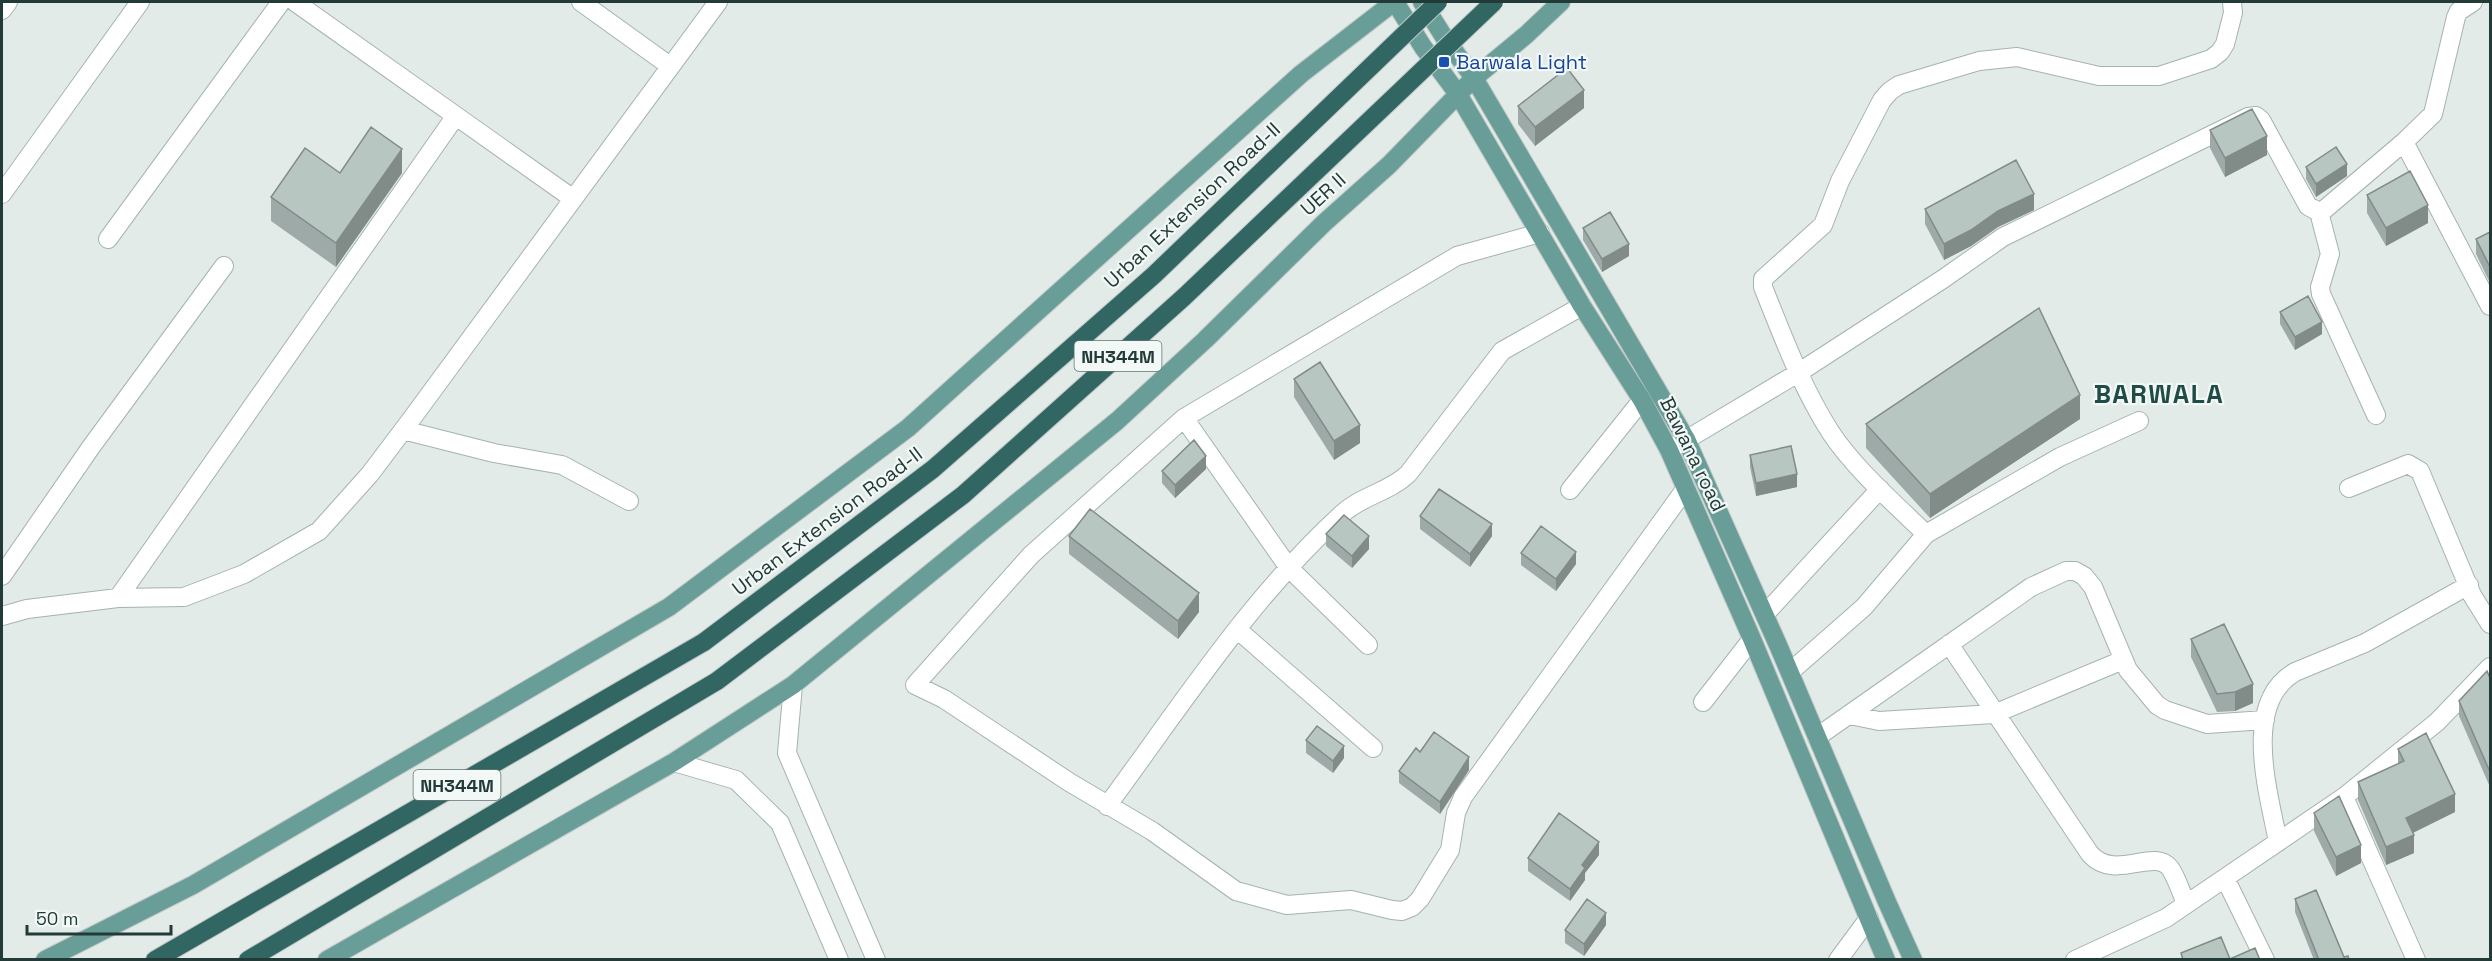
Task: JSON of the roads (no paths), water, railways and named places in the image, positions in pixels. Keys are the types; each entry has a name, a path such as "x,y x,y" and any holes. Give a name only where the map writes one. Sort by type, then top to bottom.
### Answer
{"highway":[{"name":"Urban Extension Road-II","path":"156,960 704,642 933,469 1154,275 1438,2"},
{"name":"NH344M","path":"248,960 717,681 963,495 1184,297 1494,2"}],"main road":[{"name":"Bawana road","path":"1394,2 1423,47 1458,94 1582,306 1642,400 1669,450 1752,639 1886,960"},
{"path":"45,960 193,885 669,607 908,428 1301,74 1394,2"},
{"name":"Bawana road","path":"1422,2 1473,78 1686,439 1765,614 1913,960"},
{"name":"UER II","path":"327,960 674,762 793,685 1117,421 1205,340 1324,223 1389,165 1473,78 1526,35 1561,2"}],"street":[{"path":"2,10 8,2"},
{"path":"2,194 140,2"},
{"path":"108,239 281,2"},
{"path":"295,2 572,198"},
{"path":"581,2 670,66"},
{"path":"2,616 27,609 118,598 184,597 244,574 308,539 328,522 370,474 403,430 718,2"},
{"path":"1926,534 1880,489 1832,433 1798,373 1763,287 1763,279 1823,225 1840,181 1882,100 1899,85 1979,61 2017,57 2099,76 2159,76 2211,59 2220,52 2225,44 2233,13 2232,2"},
{"path":"2319,212 2404,142 2433,114 2456,17 2459,11 2473,2"},
{"path":"1669,450 1798,373 1943,279 2003,237 2248,117 2256,116 2261,120 2308,206 2319,212 2330,254 2322,279 2321,294 2376,415"},
{"path":"118,598 455,117"},
{"path":"2404,142 2490,306"},
{"path":"1540,234 1457,256 1184,418 1031,555 915,685 944,699 1107,806 1152,831 1221,882 1248,896 1287,905 1351,900 1392,910 1402,910 1412,906 1420,899 1450,850 1456,813 1463,797 1686,488"},
{"path":"2,576 91,447 224,266"},
{"path":"1107,806 1238,630 1289,567 1352,505 1400,482 1408,474 1502,351 1582,306"},
{"path":"1570,490 1642,400"},
{"path":"1184,418 1289,567 1368,645"},
{"path":"1790,672 1863,607 1926,534 2060,457 2139,421"},
{"path":"403,430 494,453 562,465 629,501"},
{"path":"2349,488 2402,466 2408,464 2415,466 2420,471 2469,585 2490,624"},
{"path":"1765,614 1880,489"},
{"path":"1817,737 2018,595 2066,571 2075,571 2084,576 2092,587 2123,660 2146,694 2165,710 2207,724 2265,720"},
{"path":"2278,842 2261,754 2265,720 2275,691 2286,677 2365,643 2469,585"},
{"path":"1238,630 1373,748"},
{"path":"1703,702 1752,639"},
{"path":"1948,644 2097,862 2115,866 2163,862 2170,868 2186,903"},
{"path":"1850,714 1879,721 1994,714 2123,660"},
{"path":"2075,960 2152,926 2344,797 2437,722 2490,668"},
{"path":"793,685 787,753 876,960"},
{"path":"674,762 736,780 780,823 839,960"},
{"path":"2344,797 2416,960"},
{"path":"2225,878 2265,960"},
{"path":"1838,960 1869,918"}],"place":[{"name":"Barwala Light","path":"1444,62"}],"district":[{"name":"BARWALA","path":"2159,394"}]}
